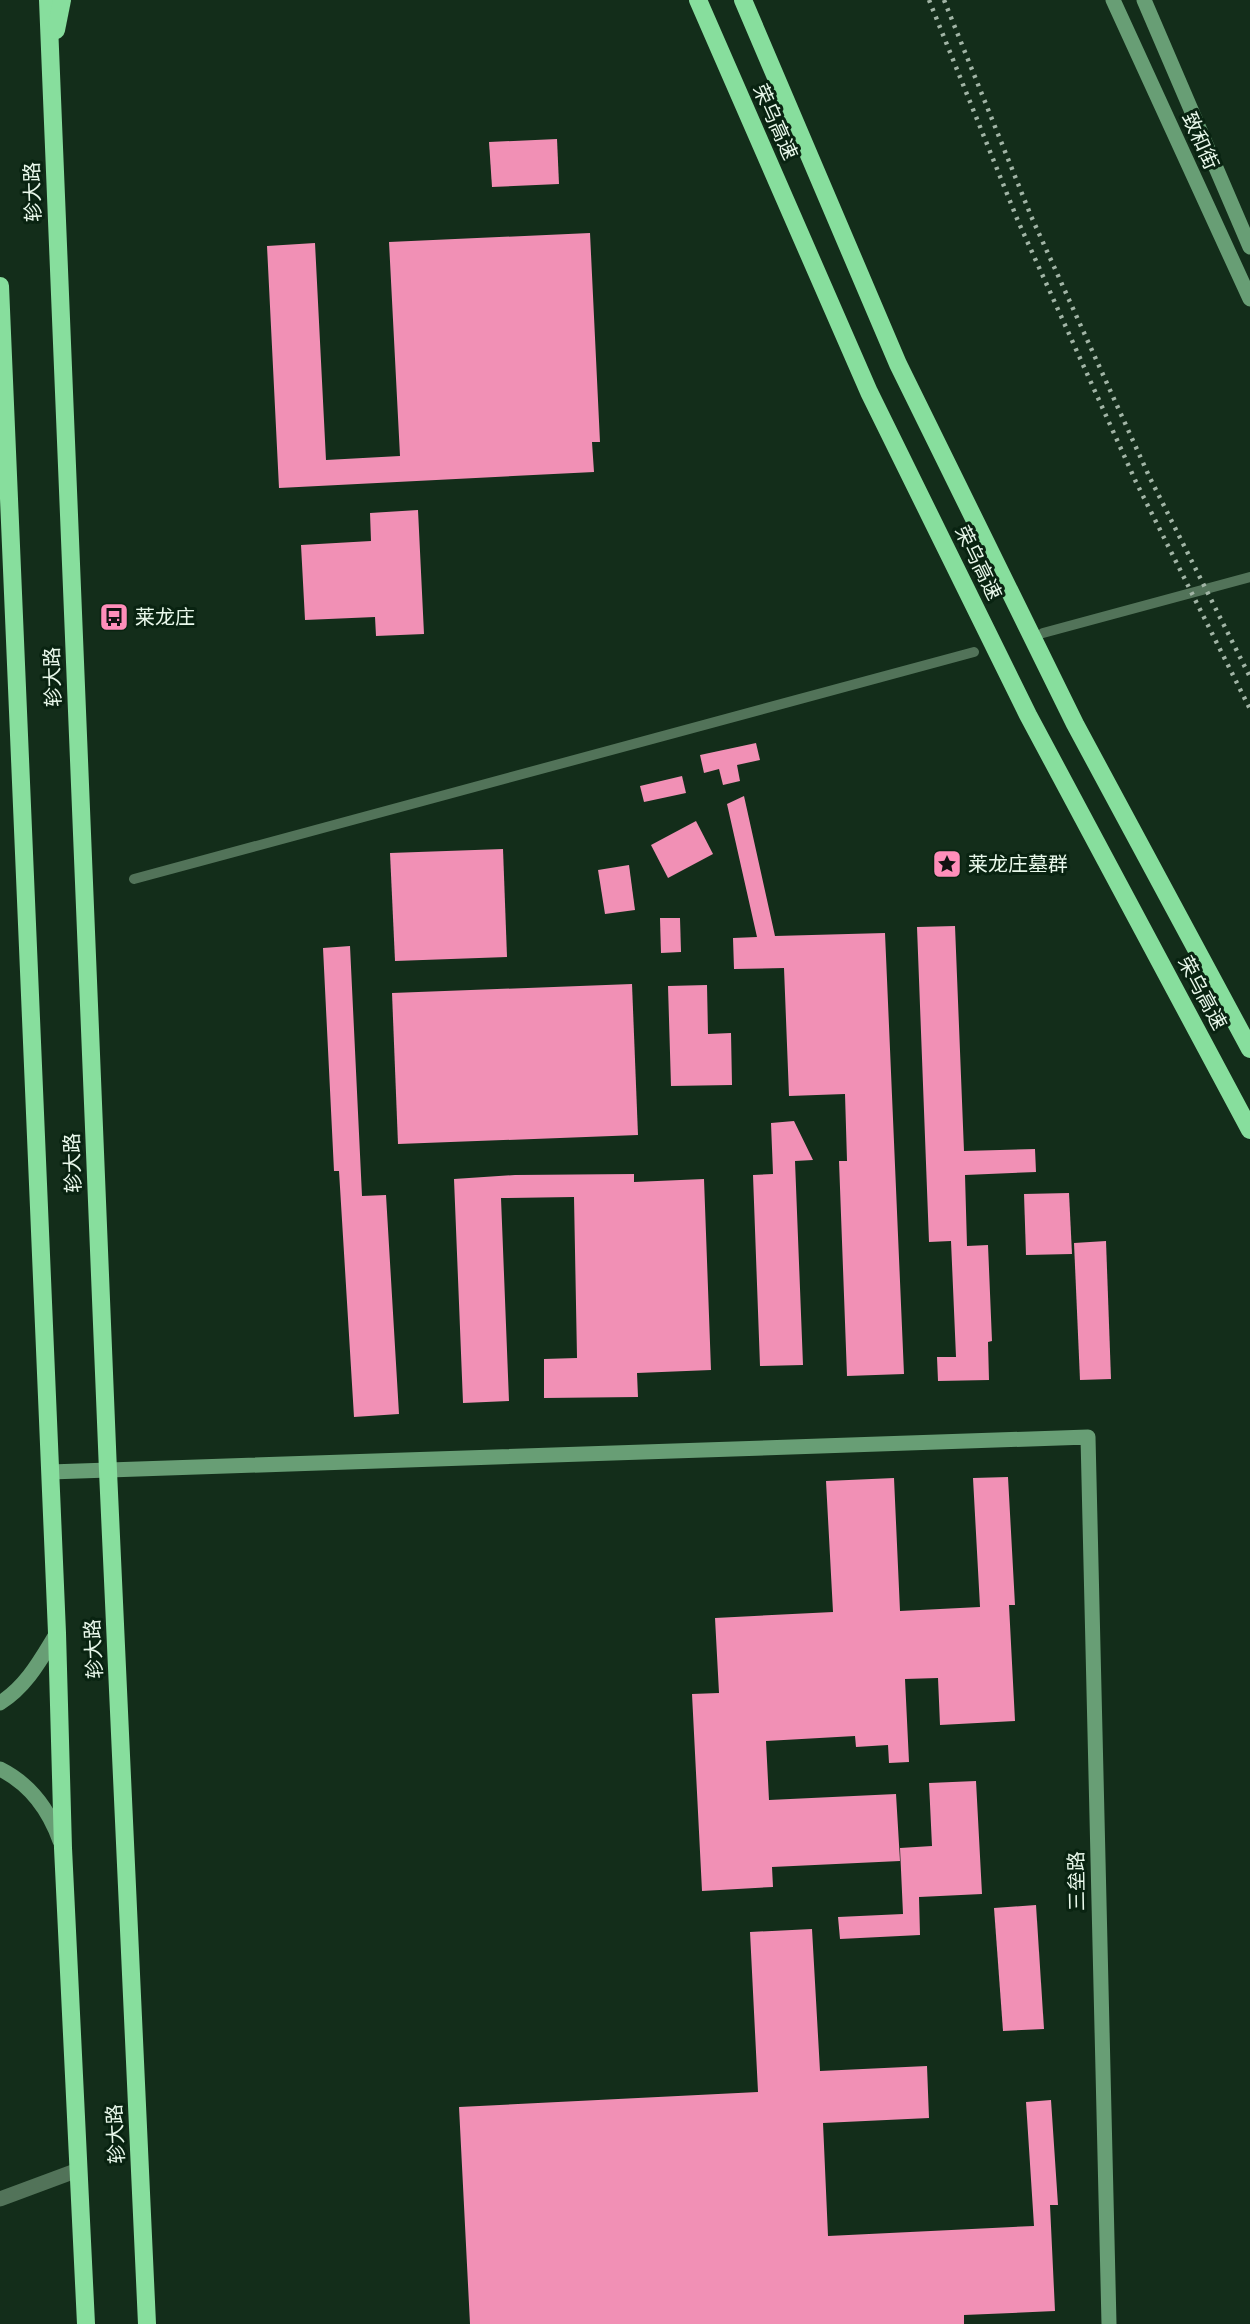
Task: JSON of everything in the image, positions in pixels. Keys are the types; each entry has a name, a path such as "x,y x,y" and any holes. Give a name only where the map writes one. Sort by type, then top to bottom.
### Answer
{"highway":[{"name":"轸大路","path":"48,0 108,1471 147,2324"},
{"path":"50,55 62,0"},
{"name":"荣乌高速","path":"698,0 868,392 1028,715 1250,1130"},
{"name":"荣乌高速","path":"743,0 898,364 1075,724 1250,1049"},
{"name":"轸大路","path":"0,286 2,394 57,1633 63,1848 86,2324"}],"street":[{"name":"致和街","path":"1113,0 1250,299"},
{"name":"致和街","path":"1144,0 1250,247"},
{"name":"三垒路","path":"108,1471 1088,1437 1109,2324"},
{"path":"50,1472 108,1471"},
{"path":"0,1703 15,1693 30,1675 57,1633"},
{"path":"0,1769 11,1775 36,1796 52,1819 63,1848"},
{"path":"0,2199 78,2170"}],"lane":[{"path":"1043,633 1250,577"},
{"path":"134,879 974,652"}],"building":[{"path":"557,139 559,184 492,187 489,142"},
{"path":"590,233 600,442 592,442 594,472 279,488 267,246 315,243 326,460 400,456 389,242"},
{"path":"418,510 424,634 376,636 375,617 305,620 301,545 371,541 370,513"},
{"path":"756,743 760,760 737,765 740,781 723,785 719,769 704,773 700,755"},
{"path":"682,776 686,793 644,802 640,786"},
{"path":"744,796 775,936 885,933 904,1374 847,1376 839,1161 847,1161 845,1094 789,1096 784,968 734,969 733,938 757,937 727,804"},
{"path":"696,821 713,854 668,878 651,845"},
{"path":"503,849 507,957 395,961 390,853"},
{"path":"629,865 635,910 605,914 598,870"},
{"path":"660,918 680,918 681,952 661,953"},
{"path":"955,926 964,1151 1035,1149 1036,1172 965,1175 967,1246 988,1245 992,1341 988,1342 989,1380 938,1381 937,1357 956,1357 951,1241 929,1242 917,927"},
{"path":"350,946 362,1196 386,1195 399,1414 354,1417 339,1171 334,1171 323,948"},
{"path":"632,984 638,1135 398,1144 392,993"},
{"path":"707,985 708,1034 731,1033 732,1085 671,1086 668,986"},
{"path":"794,1121 813,1160 795,1161 803,1365 760,1366 753,1175 773,1174 771,1123"},
{"path":"634,1174 634,1182 704,1179 711,1370 637,1373 638,1397 544,1398 544,1359 577,1358 574,1197 501,1198 509,1401 463,1403 454,1179 515,1175"},
{"path":"1069,1193 1072,1254 1026,1255 1024,1194"},
{"path":"1106,1241 1111,1379 1080,1380 1074,1243"},
{"path":"1008,1477 1015,1605 1009,1605 1015,1721 940,1725 938,1678 905,1679 909,1762 889,1763 888,1745 856,1747 855,1736 766,1741 769,1800 896,1794 900,1861 772,1867 773,1887 702,1891 692,1694 719,1693 715,1618 833,1612 826,1481 894,1478 900,1611 980,1607 973,1478"},
{"path":"976,1781 982,1894 919,1897 920,1935 840,1939 838,1917 903,1914 900,1848 932,1846 929,1783"},
{"path":"1036,1905 1044,2029 1003,2031 994,1908"},
{"path":"812,1929 820,2071 927,2066 929,2118 823,2123 828,2236 1034,2226 1026,2102 1051,2100 1058,2205 1050,2205 1055,2311 964,2315 964,2324 470,2324 459,2107 758,2092 750,1932"}],"railway":[{"path":"929,0 1018,221 1136,482 1250,709"},
{"path":"944,0 1031,216 1149,476 1250,677"}],"place":[{"name":"莱龙庄","path":"114,617"},
{"name":"莱龙庄墓群","path":"947,864"}]}
